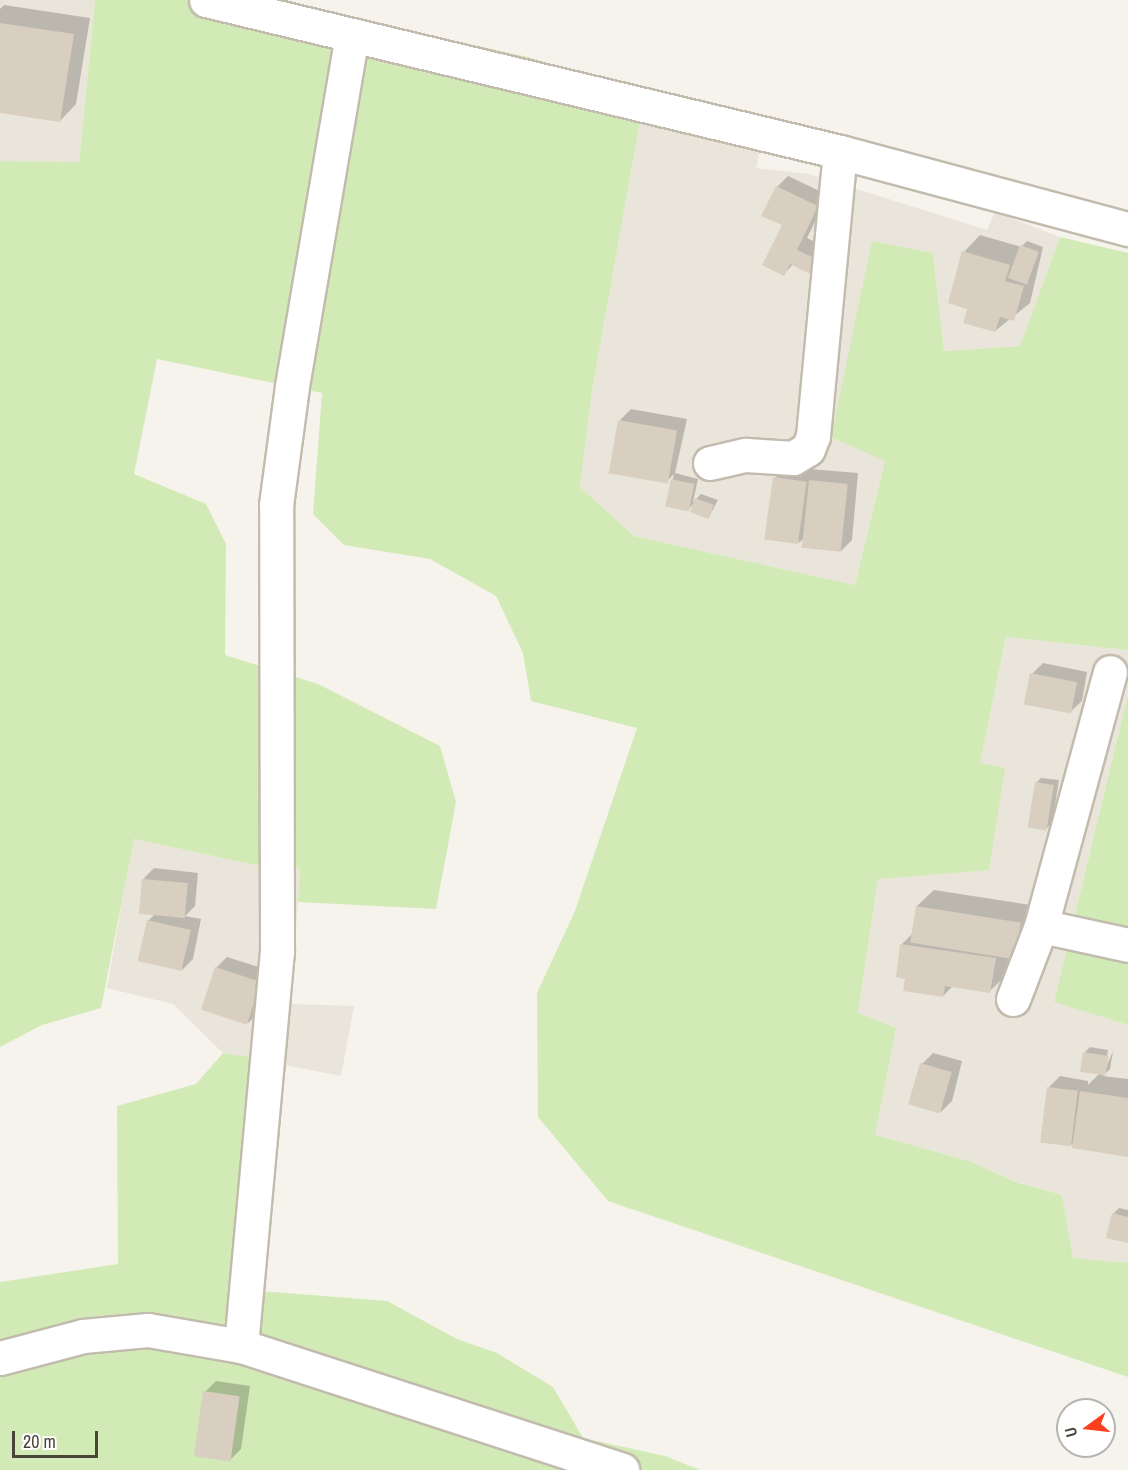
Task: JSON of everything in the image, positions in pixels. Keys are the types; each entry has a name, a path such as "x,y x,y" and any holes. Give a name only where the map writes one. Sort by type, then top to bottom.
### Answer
{"street":[{"path":"206,0 840,152 1128,229"},
{"path":"241,1346 277,952 276,505 291,386 352,35"},
{"path":"710,463 746,455 793,458 808,449 813,436 840,152"},
{"path":"1013,999 1041,926 1110,672"},
{"path":"1041,926 1128,945"},
{"path":"0,1358 83,1336 148,1330 241,1346 622,1470"}],"shaded area":[{"path":"0,0 95,0 79,162 0,161"},
{"path":"645,93 766,125 756,168 809,174 987,230 995,212 1060,237 1020,346 944,351 933,253 872,241 885,461 855,585 634,536 580,487 592,391"},
{"path":"1006,637 1128,650 1128,694 1054,1002 1128,1025 1128,1263 1073,1258 1062,1195 1017,1182 969,1161 874,1135 896,1028 858,1013 878,879 980,763"},
{"path":"133,839 260,866 300,868 291,1004 354,1006 341,1076 223,1053 173,1004 107,988"}],"green space":[{"path":"95,0 266,0 528,57 645,93 592,391 580,487 634,536 855,585 885,461 831,437 872,241 933,253 944,351 1020,346 1060,237 1128,253 1128,650 1006,637 980,763 1005,768 989,870 878,879 858,1013 896,1028 875,1135 969,1161 1016,1182 1062,1195 1073,1258 1128,1263 1128,1377 608,1201 538,1117 537,993 575,911 637,728 531,701 523,653 496,596 430,559 344,545 313,514 322,393 157,359 134,474 206,504 226,544 225,655 318,684 440,746 456,802 436,909 298,902 300,868 260,866 134,839 101,1008 42,1025 0,1047 0,161 79,162"},
{"path":"1128,694 1128,1025 1054,1002"},
{"path":"223,1053 254,1058 235,1289 387,1301 457,1339 497,1353 553,1387 583,1438 665,1456 700,1470 0,1470 0,1282 118,1264 117,1106 196,1084"}],"building":[{"path":"0,23 74,34 60,122 0,113"},
{"path":"776,186 818,206 797,250 817,259 810,274 790,264 784,276 762,265 782,225 761,216"},
{"path":"1020,245 1039,252 1027,285 1008,278"},
{"path":"962,251 1010,265 1005,281 1024,286 1014,321 1000,317 995,332 963,323 967,309 948,303"},
{"path":"618,420 677,430 668,484 609,473"},
{"path":"773,477 807,482 798,544 764,539"},
{"path":"671,479 694,484 689,511 665,506"},
{"path":"809,480 848,484 841,552 802,548"},
{"path":"695,498 714,505 709,519 690,512"},
{"path":"1030,673 1077,682 1071,714 1024,704"},
{"path":"1035,782 1054,785 1047,830 1028,827"},
{"path":"142,879 188,883 185,918 139,914"},
{"path":"916,906 1021,923 1015,959 910,943"},
{"path":"147,920 191,930 181,971 138,961"},
{"path":"900,944 996,958 990,993 945,986 943,997 903,991 905,979 896,977"},
{"path":"215,967 261,982 247,1025 201,1010"},
{"path":"1083,1052 1109,1056 1106,1076 1080,1072"},
{"path":"920,1063 952,1072 940,1113 908,1104"},
{"path":"1047,1087 1078,1091 1071,1146 1040,1143"},
{"path":"1080,1091 1128,1098 1128,1157 1072,1148"},
{"path":"1112,1213 1128,1217 1128,1243 1106,1238"},
{"path":"203,1391 240,1396 230,1462 194,1456"}]}
